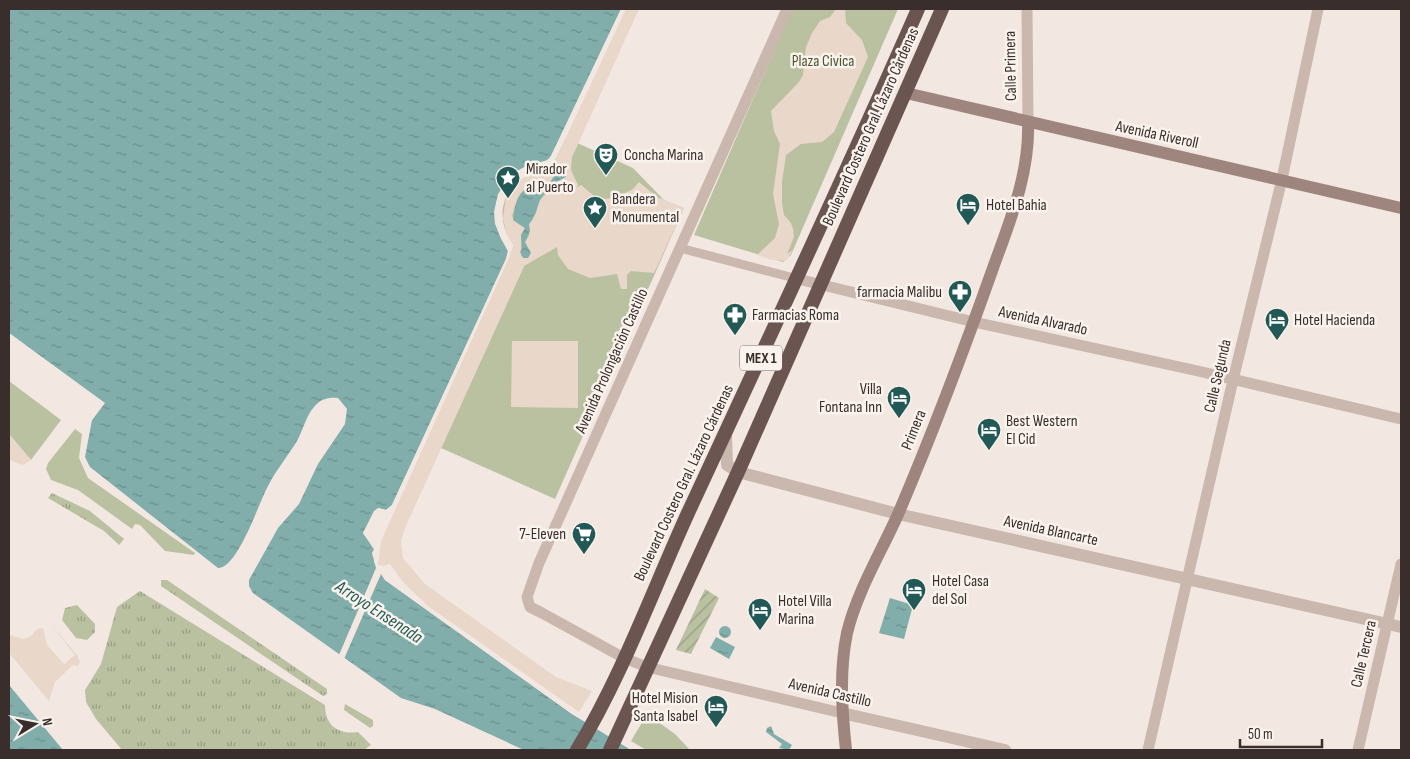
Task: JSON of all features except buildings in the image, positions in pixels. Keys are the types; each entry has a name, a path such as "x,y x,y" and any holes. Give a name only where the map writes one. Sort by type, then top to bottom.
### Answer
{"highway":[{"name":"Boulevard Costero Gral. Lázaro Cárdenas","path":"577,750 602,706 798,279 918,9"},
{"name":"Boulevard Costero Gral. Lázaro Cárdenas","path":"610,750 738,472 942,9"}],"main road":[{"name":"Avenida Riveroll","path":"906,93 1401,208"},
{"name":"Primera","path":"846,750 842,712 843,670 847,633 854,611 898,514 974,322 1009,224 1029,147 1028,122"}],"street":[{"name":"Avenida Prolongación Castillo","path":"648,667 624,658 530,607 527,597 540,563 787,9"},
{"name":"Calle Primera","path":"1027,9 1028,122"},
{"name":"Calle Segunda","path":"1148,750 1233,380 1282,179 1318,9"},
{"name":"Avenida Alvarado","path":"680,248 974,322 1198,370 1233,380 1401,419"},
{"path":"726,434 728,465 738,472"},
{"name":"Avenida Blancarte","path":"738,472 898,514 1401,627"},
{"name":"Calle Tercera","path":"1358,750 1401,564"},
{"name":"Avenida Castillo","path":"648,667 1005,750"}],"green space":[{"name":"Plaza Civica","path":"792,9 898,9 791,255 783,262 694,235"},
{"path":"566,138 633,168 664,200 684,208 555,499 441,448 524,266 509,259 514,245 507,233 503,220 506,196 522,179 534,174 549,172"},
{"path":"9,381 61,420 31,460 9,434"},
{"path":"75,429 82,434 79,458 88,478 195,553 194,555 165,551 140,525 135,524 132,529 78,490 51,480 46,469 48,463"},
{"path":"52,493 90,511 124,539 119,545 104,531 48,498"},
{"path":"161,580 167,580 327,689 327,694 323,696 161,586"},
{"path":"705,589 719,598 691,654 676,650"},
{"path":"140,591 325,705 327,718 334,728 351,733 358,732 371,745 364,750 122,750 96,719 86,702 85,690 101,664 117,607"},
{"path":"77,605 95,624 95,632 87,640 76,638 62,620 65,608"},
{"path":"345,704 373,720 373,726 370,728 344,710"},
{"path":"647,714 675,734 690,750 646,750 631,741"}],"shaded area":[{"path":"626,9 639,9 572,157 571,170 578,185 576,188 581,185 594,196 606,199 617,197 633,189 639,182 657,197 684,208 654,273 631,271 627,275 627,289 621,289 617,274 590,278 568,269 558,255 557,247 524,266 405,528 401,541 403,558 425,584 556,677 592,691 579,712 428,606 403,582 390,564 378,565 381,541 512,251 514,245 507,235 503,218 506,196 521,179 536,173 549,172","holes":["557,171 552,188 538,202 536,213 529,224 529,236 525,242 526,247 521,257 521,239 525,228 517,223 512,216 517,200 527,190 534,187 542,192 545,191"]},
{"path":"836,9 845,9 846,23 862,40 868,57 834,132 822,142 801,144 786,155 782,182 782,203 784,215 791,223 794,237 787,254 793,250 786,261 772,260 757,255 775,238 779,224 773,194 780,144 774,131 771,111 799,82 803,75 806,47 812,33 820,21 830,17"},
{"path":"512,341 578,341 578,408 511,407"},
{"path":"9,434 31,460 23,465 9,460"},
{"path":"49,622 77,655 80,662 78,666 73,665 55,682 49,701 9,653 9,635 23,639 31,636 37,629 43,628 47,645 64,664 75,655"}],"water":[{"name":"Arroyo Ensenada","path":"9,9 621,9 551,156 544,162 527,166 518,171 510,177 499,194 495,214 496,224 508,251 506,259 392,505 386,510 378,508 363,533 374,549 374,562 385,580 572,714 631,750 524,750 435,709 401,698 253,593 249,586 249,580 278,528 299,504 318,464 345,424 347,409 338,398 322,400 311,411 297,441 268,486 240,546 226,565 218,568 90,467 85,457 92,420 104,403 9,333"},
{"path":"562,169 566,173 566,177 554,183 551,191 543,195 529,224 530,231 525,242 531,253 528,258 523,258 520,252 522,248 521,235 525,228 513,220 518,198 529,186 542,192 545,191 557,171"},
{"path":"890,598 913,605 904,639 879,633"},
{"path":"723,626 727,626 731,632 727,638 723,638 719,634 719,630"},
{"path":"716,637 735,647 729,659 710,648"},
{"path":"9,685 63,750 9,750"},
{"path":"771,726 774,734 792,745 789,750 779,748 782,744 766,732 767,728"}],"pier":[{"path":"621,9 623,9 609,42 550,162 530,167 514,176 500,195 496,212 498,223 510,250 508,259 394,506 386,512 376,513 366,533 376,548 375,553 378,566 387,578 573,712 634,750 572,714 385,580 381,574 344,659 339,655 376,568 372,553 374,549 363,533 374,511 378,508 386,510 392,505 506,259 508,251 495,224 494,212 498,194 512,174 529,165 548,160 551,156"},
{"path":"9,333 105,403 89,424 90,419 101,403 9,336"}],"place":[{"name":"Concha Marina","path":"606,176"},
{"name":"Mirador al Puerto","path":"508,199"},
{"name":"Hotel Bahia","path":"968,226"},
{"name":"Bandera Monumental","path":"595,229"},
{"name":"farmacia Malibu","path":"960,313"},
{"name":"Farmacias Roma","path":"735,336"},
{"name":"Hotel Hacienda","path":"1277,341"},
{"name":"Villa Fontana Inn","path":"899,419"},
{"name":"Best Western El Cid","path":"989,451"},
{"name":"7-Eleven","path":"584,555"},
{"name":"Hotel Casa del Sol","path":"914,611"},
{"name":"Hotel Villa Marina","path":"760,631"},
{"name":"Hotel Mision Santa Isabel","path":"716,728"}]}
